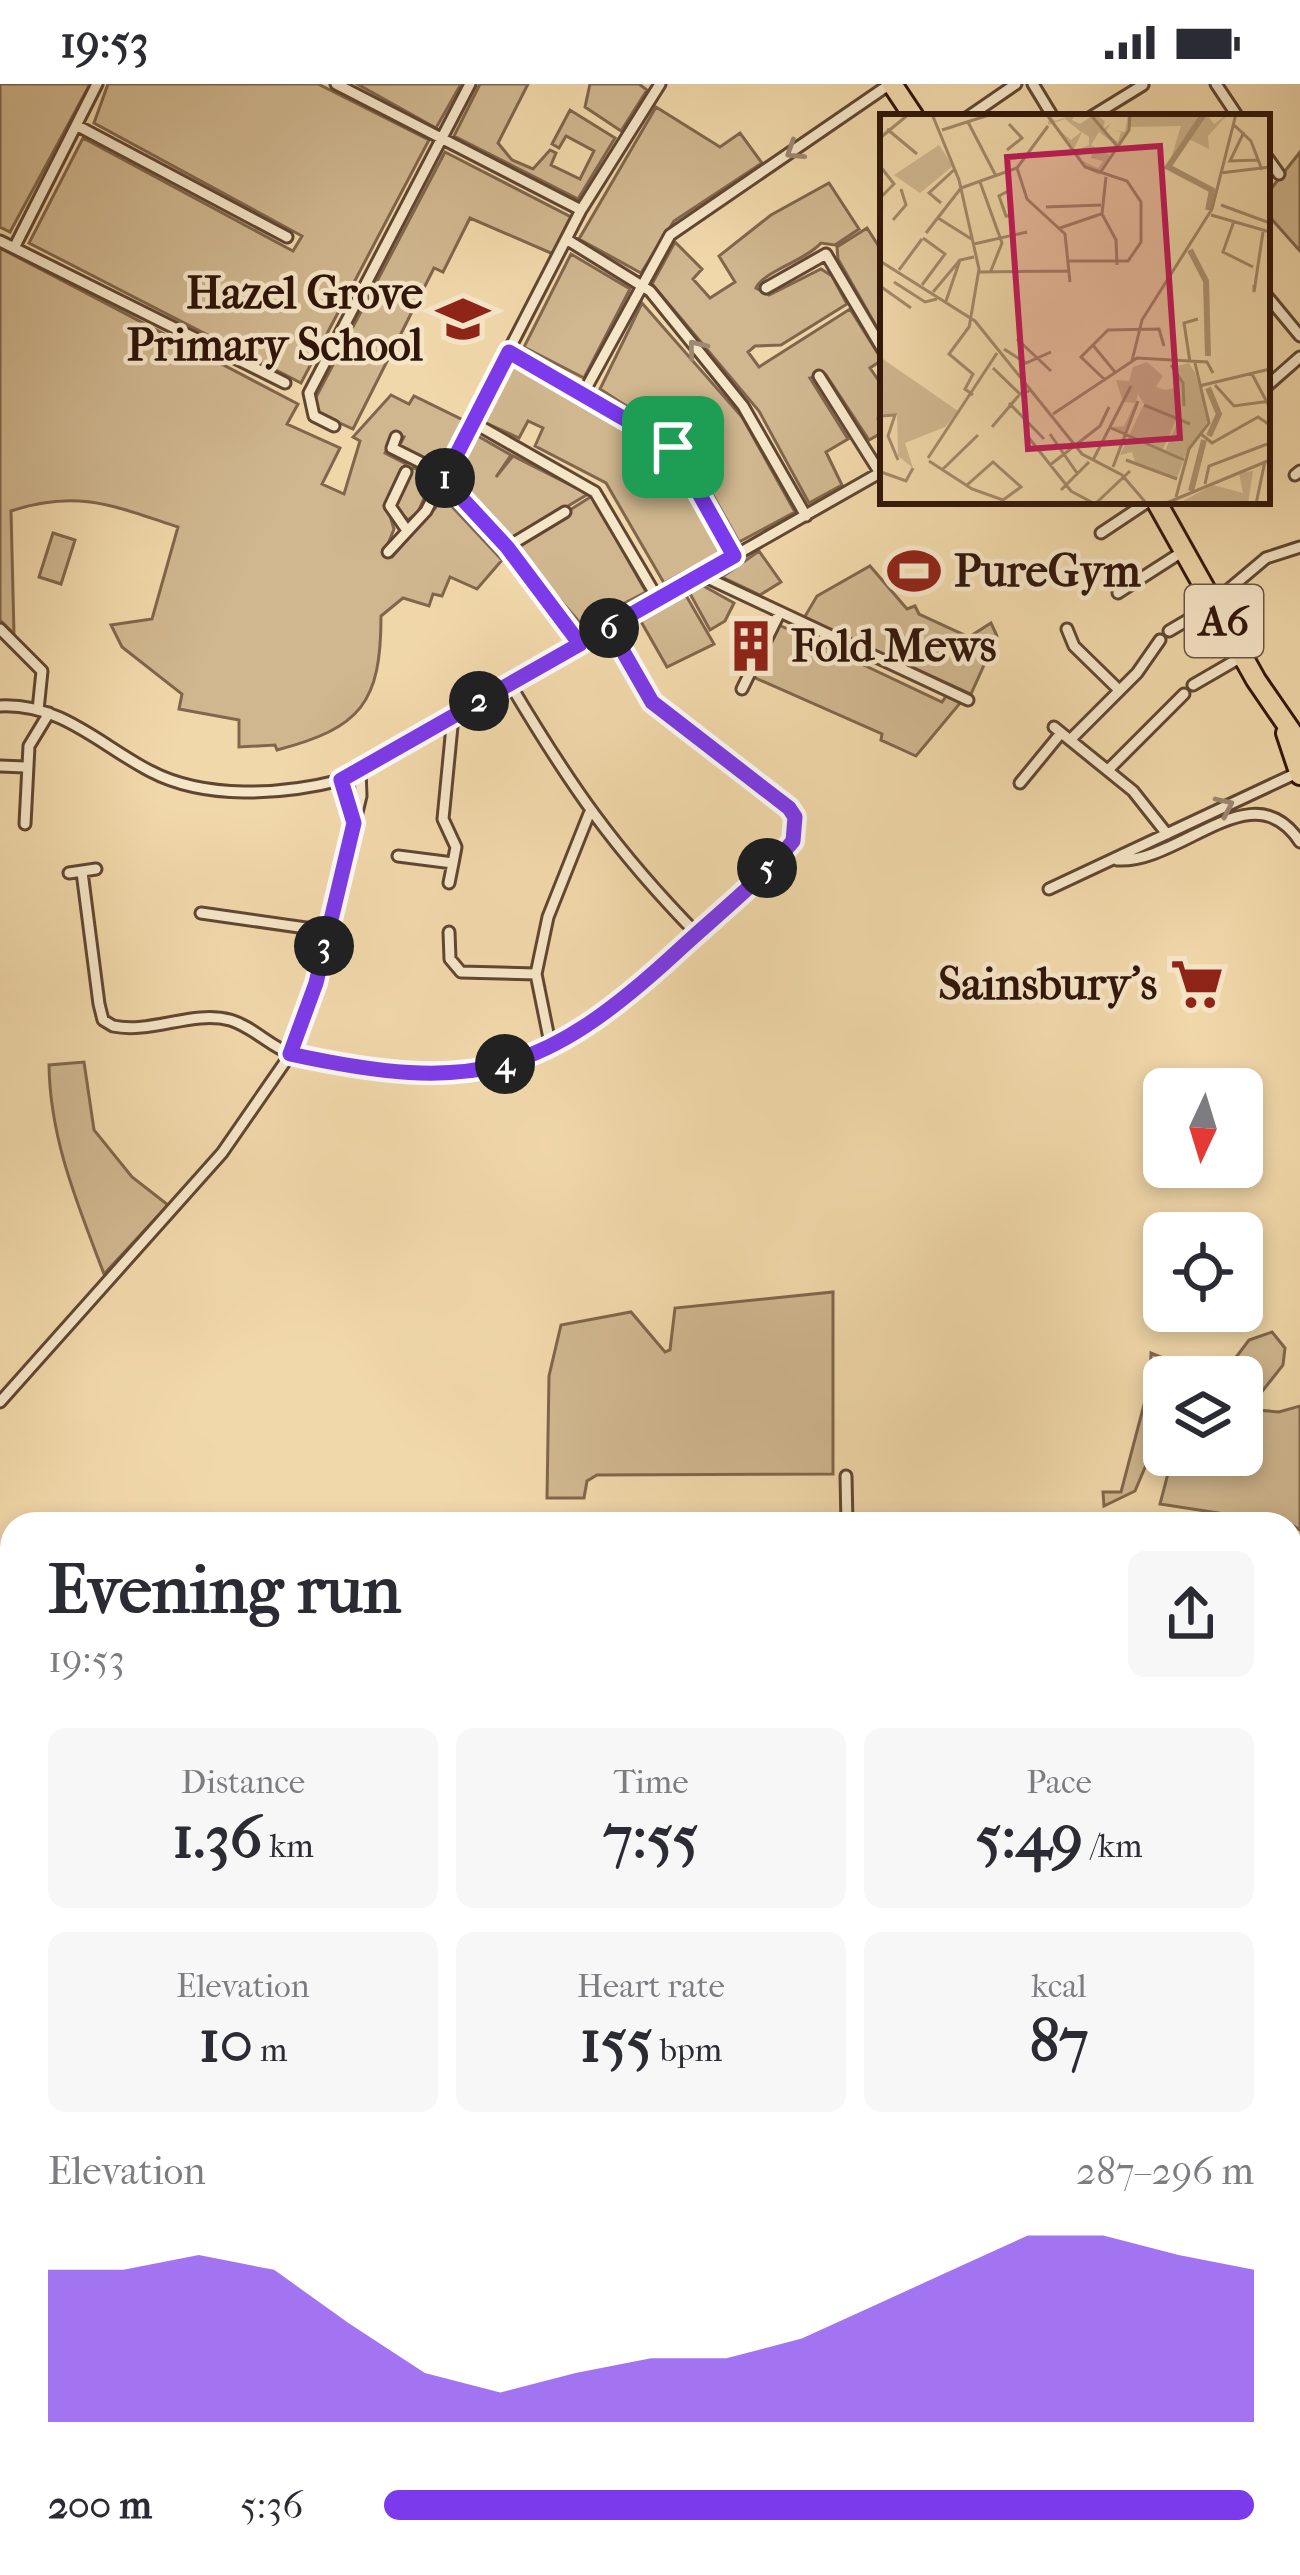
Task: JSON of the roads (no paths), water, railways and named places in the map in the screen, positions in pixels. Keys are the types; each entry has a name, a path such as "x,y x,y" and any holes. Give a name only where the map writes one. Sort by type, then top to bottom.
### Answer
{"highway":[{"path":"891,84 912,114"},
{"name":"A6","path":"1154,504 1221,597 1243,656 1282,723 1300,744"},
{"name":"A6","path":"1282,723 1300,773"}],"street":[{"path":"14,248 98,84"},
{"path":"336,84 581,210"},
{"path":"334,426 314,416 309,393 470,84"},
{"path":"388,552 426,511 581,210 660,84"},
{"path":"584,392 670,235 891,84"},
{"path":"972,114 1016,84"},
{"path":"1033,84 1051,114"},
{"path":"1216,84 1235,112"},
{"path":"1095,114 1143,85"},
{"path":"76,125 287,237"},
{"path":"1270,161 1280,174"},
{"path":"566,239 640,283 743,406 806,516"},
{"path":"0,241 285,382"},
{"path":"766,288 826,254 880,345"},
{"path":"1270,300 1300,336"},
{"path":"509,352 673,447 734,556"},
{"path":"1270,383 1300,357"},
{"path":"819,376 880,470"},
{"path":"474,423 595,492 658,599"},
{"path":"396,437 392,448 445,477 507,547 580,644"},
{"path":"406,472 391,506 406,529"},
{"path":"0,706 43,711 175,781 255,791 341,780 880,473"},
{"path":"1101,533 1147,504"},
{"path":"507,547 565,512"},
{"path":"1169,631 1284,550 1300,547"},
{"path":"1118,593 1185,550"},
{"path":"701,575 968,700"},
{"path":"742,689 779,614"},
{"path":"96,869 75,872 103,1020 125,1029 230,1020 290,1054 376,1071 441,1075 503,1065 550,1048 601,1019 793,841 795,817 768,788 652,702 609,627"},
{"path":"0,628 42,671 43,711 25,767 25,824"},
{"path":"1066,629 1074,646 1119,690"},
{"path":"1020,783 1062,733 1119,690 1160,640"},
{"path":"1060,655 1074,646"},
{"path":"1108,769 1188,690 1243,656"},
{"path":"510,683 589,814 626,862 697,934"},
{"path":"449,883 456,847 443,819 453,716"},
{"path":"1062,733 1141,798 1172,844"},
{"path":"0,766 25,767"},
{"path":"0,1402 222,1153 290,1054 316,983 361,796 360,770"},
{"path":"1049,889 1300,773"},
{"path":"341,780 354,823"},
{"path":"1117,860 1138,861 1263,812 1283,819 1300,842"},
{"path":"550,1048 536,974 548,916 589,814"},
{"path":"398,856 453,863"},
{"path":"201,913 327,931"},
{"path":"448,932 450,959 461,971 536,974"},
{"path":"847,1476 847,1512"}],"place":[{"name":"Hazel Grove Primary School","path":"463,319"},
{"name":"PureGym","path":"914,571"},
{"name":"Fold Mews","path":"751,646"},
{"name":"Sainsbury's","path":"1197,984"}]}
